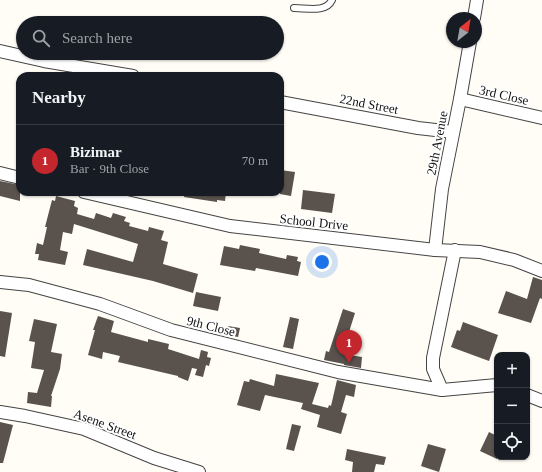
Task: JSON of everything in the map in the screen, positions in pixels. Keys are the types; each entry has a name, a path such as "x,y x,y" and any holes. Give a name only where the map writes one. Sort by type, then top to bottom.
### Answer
{"street":[{"path":"475,12 477,0"},
{"name":"29th Avenue","path":"435,250 442,189 469,48"},
{"path":"0,51 16,55"},
{"path":"40,60 109,72"},
{"name":"3rd Close","path":"460,99 542,118"},
{"name":"22nd Street","path":"284,103 418,128 453,132"},
{"path":"0,173 16,177"},
{"name":"School Drive","path":"114,196 230,226 435,250 480,252 514,260 542,271"},
{"path":"442,390 433,369 433,358 455,250"},
{"name":"9th Close","path":"0,282 29,285 100,304 171,330 338,372 442,390 494,384"},
{"path":"530,396 542,401"},
{"name":"Asene Street","path":"0,412 84,429 154,458 199,472"}],"lane":[{"path":"294,8 324,8 329,6 332,0"}],"building":[{"path":"284,171 295,172 291,196 284,195"},
{"path":"0,181 16,184 16,196 20,196 20,201 0,196"},
{"path":"303,190 335,194 332,213 301,209"},
{"path":"56,196 75,201 74,206 78,208 77,214 94,219 96,213 111,218 113,213 126,217 124,221 130,223 129,226 148,231 149,227 164,231 161,240 168,242 163,264 198,274 193,293 153,281 83,265 87,249 133,262 138,244 74,224 72,234 63,232 60,250 68,252 65,265 38,260 39,254 35,254 37,243 43,245 47,227 45,227 52,200 55,201"},
{"path":"226,196 225,201 217,200 217,202 184,197"},
{"path":"240,245 260,249 259,253 286,259 287,255 298,257 297,261 301,262 298,276 256,268 255,271 220,265 224,246 239,249"},
{"path":"533,277 542,280 542,299 540,298 531,323 498,313 506,291 527,299"},
{"path":"196,292 221,297 218,311 193,306"},
{"path":"343,309 355,313 343,351 345,351 344,354 362,357 361,368 324,360 326,351 329,352"},
{"path":"0,311 12,313 5,357 0,356"},
{"path":"98,316 114,321 111,332 148,342 148,339 169,344 168,349 199,359 201,350 208,352 207,357 211,358 209,366 206,365 203,377 195,375 197,369 192,368 188,381 178,376 118,362 120,356 103,352 102,359 88,355 95,330 93,330"},
{"path":"290,317 299,319 293,349 283,347"},
{"path":"34,319 57,324 51,352 62,354 60,369 51,396 51,407 27,403 28,392 37,393 44,370 31,368 35,342 29,341"},
{"path":"463,322 498,335 489,361 451,347 457,330 460,331"},
{"path":"228,326 240,328 238,337 226,335"},
{"path":"276,374 319,383 312,404 328,408 329,405 331,406 337,380 356,385 354,397 346,395 341,412 347,414 341,434 317,427 320,415 301,409 303,403 265,395 260,411 237,405 244,381 249,382 250,379 274,386"},
{"path":"0,422 13,425 3,463 0,463"},
{"path":"292,424 301,426 294,451 286,449"},
{"path":"489,432 494,434 494,458 480,451"},
{"path":"428,444 446,449 439,472 421,466"},
{"path":"347,449 386,457 384,465 376,464 374,472 352,472 353,462 345,460"}],"place":[{"name":"Bizimar","path":"349,363"}]}
